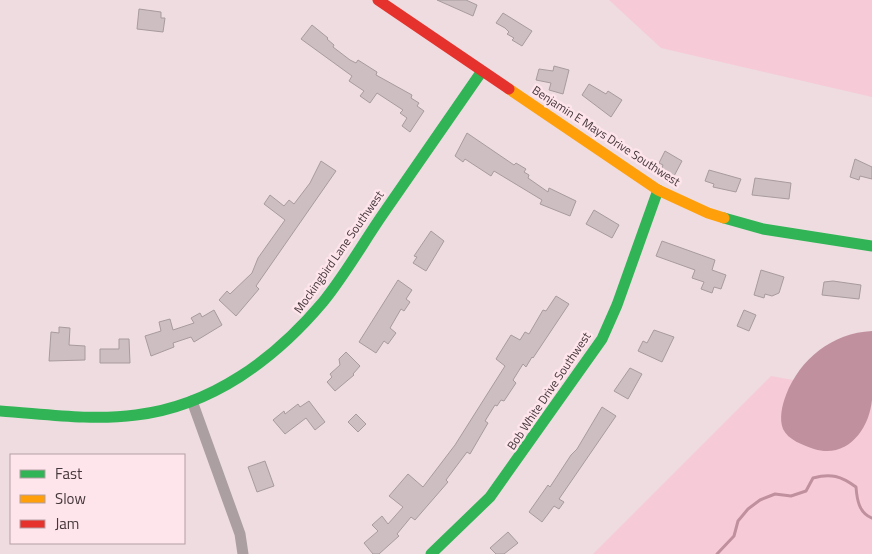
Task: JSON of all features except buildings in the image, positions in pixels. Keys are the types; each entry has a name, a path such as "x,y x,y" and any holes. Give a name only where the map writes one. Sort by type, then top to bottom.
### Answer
{"street":[{"name":"Benjamin E Mays Drive Southwest","path":"378,0 658,190 708,213 763,229 872,246"},
{"name":"Mockingbird Lane Southwest","path":"0,411 104,417 151,412 192,401 226,386 254,369 280,349 304,325 482,71"},
{"name":"Bob White Drive Southwest","path":"431,554 490,497 602,339 617,305 658,190"},
{"path":"192,401 240,534 242,554"}],"shaded area":[{"path":"609,0 872,0 872,97 661,48"},
{"path":"872,331 872,400 870,411 861,431 846,446 837,450 814,449 792,439 785,433 781,421 783,403 792,382 800,370 819,350 831,343 857,333"},
{"path":"771,376 872,394 872,554 593,554"}],"waterway":[{"path":"717,554 734,536 738,521 748,509 760,500 775,494 791,496 806,491 813,478 819,476 836,476 856,487 861,509 872,518"}],"traffic: fast":[{"path":"0,411 85,417 119,417 164,410 191,402 216,390 263,360 304,323 339,281 482,71"},
{"path":"431,554 490,497 602,339 617,305 658,190"},
{"path":"724,218 763,229 872,246"}],"traffic: slow":[{"path":"509,89 658,190 708,213 724,218"}],"traffic: jam":[{"path":"378,0 509,89"}]}
